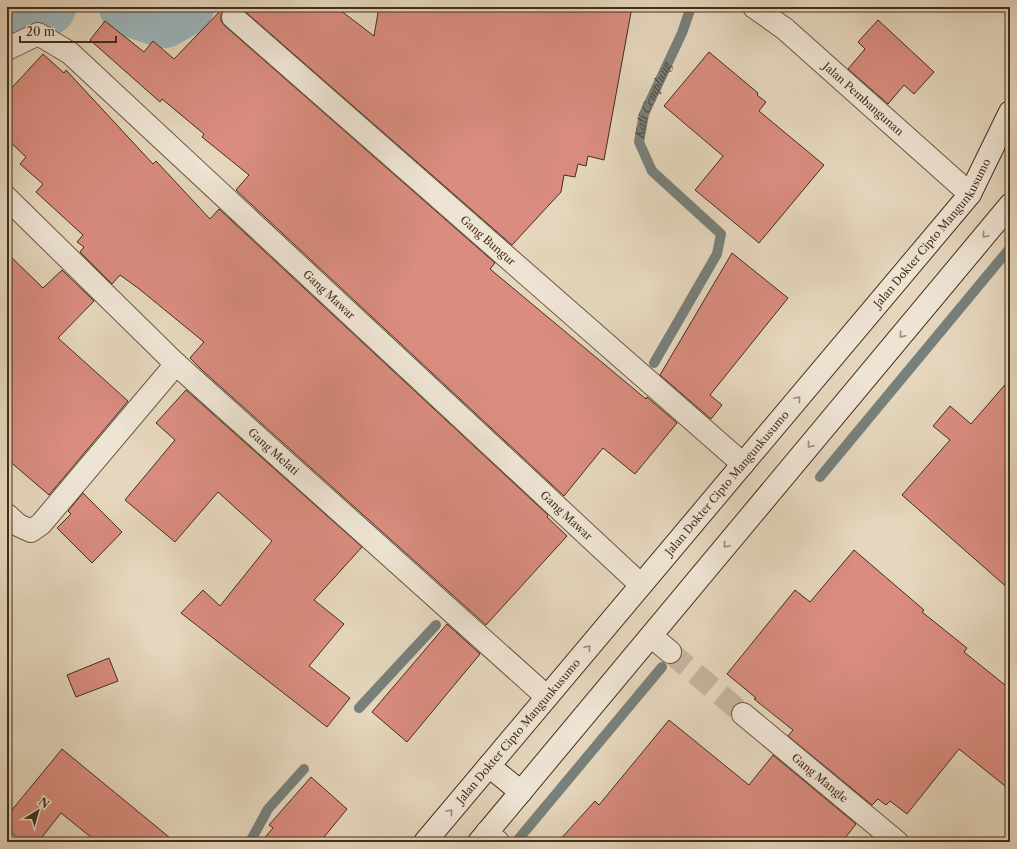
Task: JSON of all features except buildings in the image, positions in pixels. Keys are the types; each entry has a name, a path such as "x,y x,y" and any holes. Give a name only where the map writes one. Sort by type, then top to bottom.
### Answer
{"street":[{"name":"Jalan Pembangunan","path":"754,7 785,29 970,194"},
{"name":"Gang Bungur","path":"233,17 743,464"},
{"name":"Gang Mawar","path":"7,49 38,34 70,53 641,585"},
{"name":"Jalan Dokter Cipto Mangunkusumo","path":"425,842 970,194 982,173 1010,112"},
{"name":"Gang Melati","path":"7,198 176,364 547,697"},
{"path":"488,839 521,792 1010,205"},
{"path":"7,515 18,525 30,531 41,524 176,364"},
{"path":"651,636 670,652"},
{"name":"Gang Mangle","path":"743,714 897,842"},
{"path":"489,766 521,792"}],"waterway":[{"name":"Kali Cemplung","path":"7,19 47,7"},
{"name":"Kali Cemplung","path":"128,7 164,19 185,7"},
{"name":"Kali Cemplung","path":"654,363 717,254 721,234 652,171 639,142 644,114 682,33 691,7"},
{"path":"820,477 1010,248"},
{"path":"359,708 436,625"},
{"path":"516,842 662,667"},
{"path":"250,842 268,809 304,769"}],"tunnel":[{"path":"670,652 743,714"}]}
